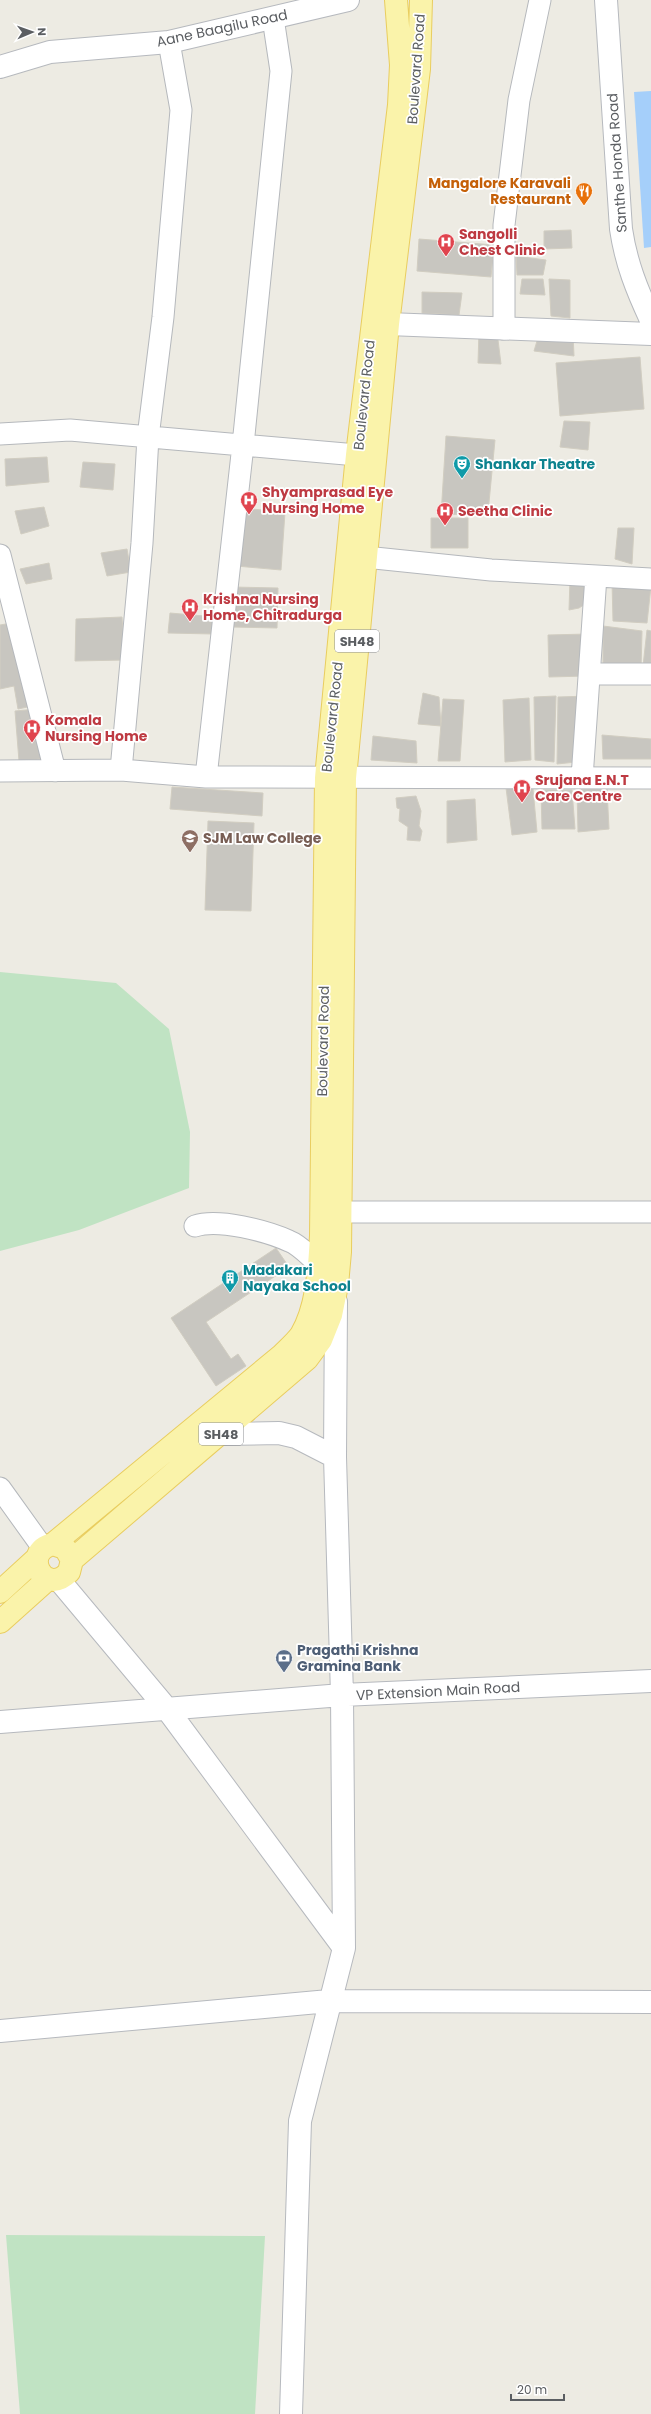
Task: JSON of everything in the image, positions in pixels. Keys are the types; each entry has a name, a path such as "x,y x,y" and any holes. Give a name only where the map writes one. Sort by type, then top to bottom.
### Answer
{"main road":[{"name":"Boulevard Road","path":"331,1273 336,778 357,455 399,106 401,66 396,0"},
{"path":"400,0 412,0"},
{"name":"Boulevard Road","path":"44,1550 282,1355 300,1336 309,1315 315,1294 331,1273 342,1212 336,778 365,558 388,324 419,69 421,0"},
{"name":"SH48","path":"0,1622 54,1580 69,1572 72,1560 306,1359 321,1340 331,1315 331,1273"},
{"path":"54,1580 41,1574 38,1568 44,1550 65,1548 72,1560"},
{"name":"SH48","path":"0,1592 44,1550"}],"street":[{"name":"Aane Baagilu Road","path":"0,67 50,52 168,42 348,0"},
{"path":"504,330 504,225 519,100 540,0"},
{"name":"Santhe Honda Road","path":"606,0 621,229 625,257 632,280 651,320"},
{"path":"206,777 243,445 280,71 273,18"},
{"path":"122,770 142,543 148,436 164,309 181,110 168,42"},
{"path":"388,324 504,330 651,334"},
{"path":"0,434 70,430 357,455"},
{"path":"0,554 55,771"},
{"path":"365,558 491,570 651,580"},
{"path":"582,778 591,674 596,576"},
{"path":"591,674 651,674"},
{"path":"0,771 122,770 206,777 651,778"},
{"path":"342,1212 651,1212"},
{"path":"195,1226 204,1223 257,1229 291,1241 331,1273"},
{"name":"VP Extension Main Road","path":"331,1273 342,1695 651,1681"},
{"path":"220,1434 279,1433 296,1437 335,1457"},
{"path":"0,1488 44,1550"},
{"path":"54,1580 167,1709 344,1948"},
{"path":"0,1722 342,1695 344,1948 329,2001 300,2121 290,2414"},
{"path":"0,2031 329,2001 651,2002"}],"green space":[{"path":"0,972 116,983 169,1029 190,1132 189,1188 79,1230 0,1251"},
{"path":"6,2235 265,2236 255,2414 20,2414"}],"water":[{"path":"651,91 651,247 644,248 634,92"}],"building":[{"path":"571,230 572,248 544,249 544,231"},
{"path":"419,239 494,245 491,277 417,271"},
{"path":"516,256 546,260 543,275 517,275"},
{"path":"522,279 543,279 545,295 520,294"},
{"path":"549,279 570,280 570,318 551,316"},
{"path":"422,292 462,293 459,315 422,313"},
{"path":"479,331 497,332 501,364 478,363"},
{"path":"540,331 573,334 574,356 534,351"},
{"path":"640,357 644,409 560,416 556,363"},
{"path":"564,421 590,422 588,450 560,447"},
{"path":"446,436 495,440 488,513 441,515"},
{"path":"47,457 49,482 6,486 5,459"},
{"path":"83,462 115,464 113,490 80,487"},
{"path":"44,507 49,526 21,534 15,511"},
{"path":"240,508 285,512 281,570 236,566"},
{"path":"431,518 468,518 468,548 431,548"},
{"path":"618,528 634,528 632,564 615,559"},
{"path":"127,549 131,572 107,576 101,553"},
{"path":"49,563 52,579 26,584 20,569"},
{"path":"596,578 593,599 579,608 569,610 570,579"},
{"path":"612,582 651,586 647,623 613,621"},
{"path":"233,587 278,588 277,628 232,627"},
{"path":"170,613 215,617 213,634 168,633"},
{"path":"122,617 125,660 75,661 76,619"},
{"path":"23,621 37,705 18,709 14,686 0,689 0,625"},
{"path":"603,626 642,631 641,670 603,664"},
{"path":"647,630 651,631 651,666 643,666"},
{"path":"588,634 586,676 549,677 548,635"},
{"path":"423,693 439,697 441,726 418,724"},
{"path":"556,696 554,762 535,760 534,697"},
{"path":"589,696 586,761 557,764 558,697"},
{"path":"529,698 531,760 505,762 503,700"},
{"path":"443,699 464,700 460,761 438,761"},
{"path":"37,709 41,759 19,761 15,711"},
{"path":"602,735 651,739 651,759 603,759"},
{"path":"373,736 416,741 417,763 371,760"},
{"path":"172,787 263,793 262,816 170,809"},
{"path":"506,788 533,789 537,832 512,835"},
{"path":"607,789 609,829 578,832 577,790"},
{"path":"541,790 572,790 575,829 542,829"},
{"path":"416,796 421,811 419,826 422,831 420,841 407,840 408,827 399,821 400,809 397,808 396,798"},
{"path":"475,799 477,840 447,843 447,801"},
{"path":"208,821 254,823 251,911 205,910"},
{"name":"Madakari Nayaka School","path":"276,1248 289,1267 206,1322 231,1359 238,1354 246,1366 216,1386 171,1318"}],"place":[{"name":"Mangalore Karavali Restaurant","path":"584,206"},
{"name":"Sangolli Chest Clinic","path":"446,257"},
{"name":"Shankar Theatre","path":"462,479"},
{"name":"Shyamprasad Eye Nursing Home","path":"249,515"},
{"name":"Seetha Clinic","path":"445,526"},
{"name":"Krishna Nursing Home, Chitradurga","path":"190,622"},
{"name":"Komala Nursing Home","path":"32,743"},
{"name":"Srujana E.N.T Care Centre","path":"522,803"},
{"name":"SJM Law College","path":"190,853"},
{"name":"Madakari Nayaka School","path":"230,1293"},
{"name":"Pragathi Krishna Gramina Bank","path":"284,1673"}]}
